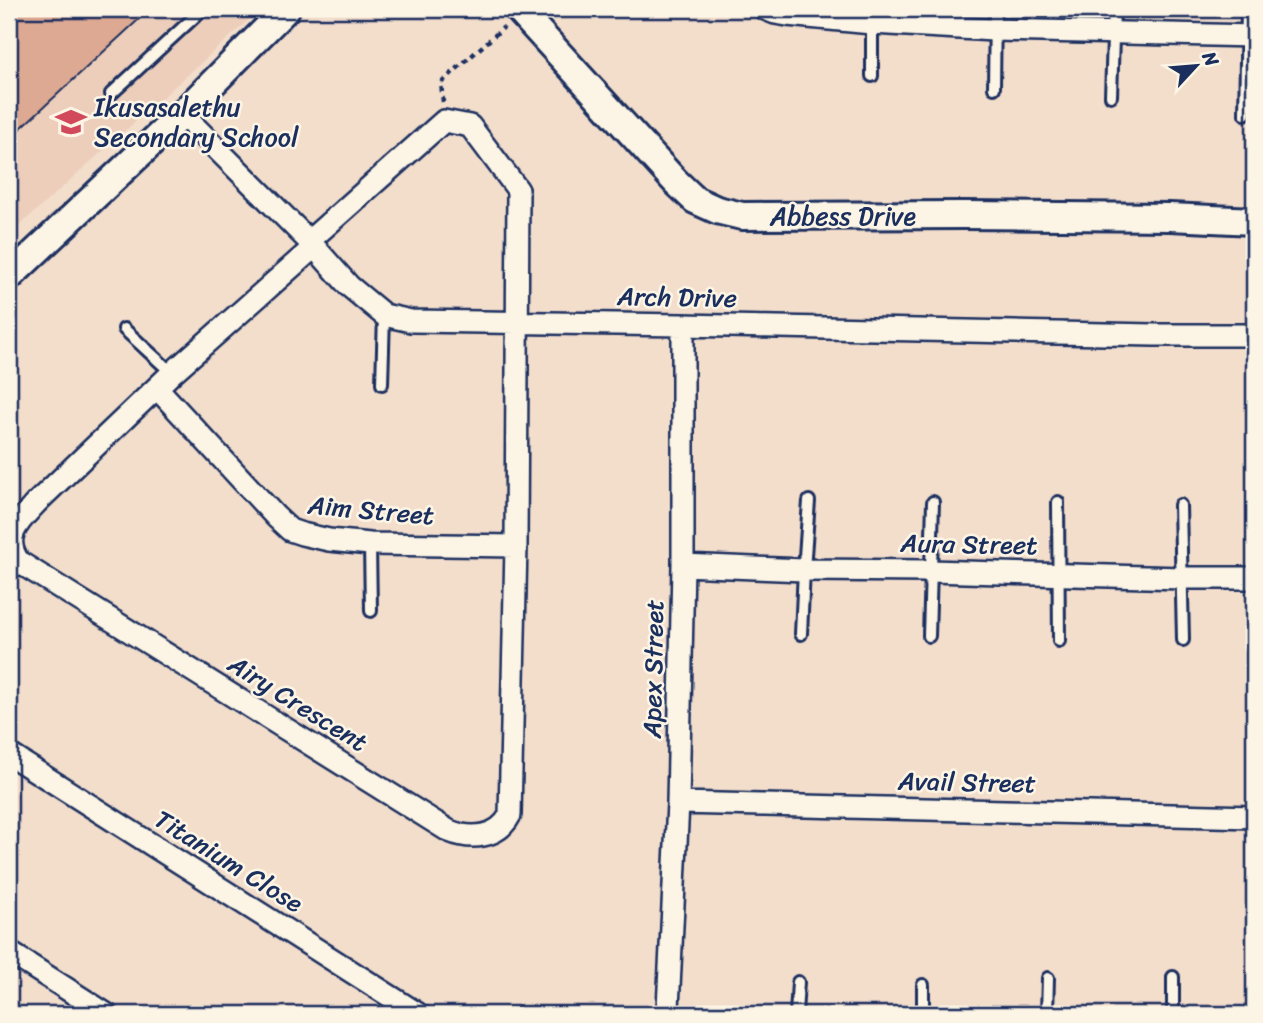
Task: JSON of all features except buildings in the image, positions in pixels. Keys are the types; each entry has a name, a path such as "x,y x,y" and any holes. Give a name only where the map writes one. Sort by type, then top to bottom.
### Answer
{"street":[{"path":"765,9 775,13 880,18 994,19 1114,32 1250,36"},
{"name":"Abbess Drive","path":"519,10 675,181 695,201 717,210 743,216 1170,217 1254,221"},
{"path":"9,277 182,114 274,16"},
{"name":"Arch Drive","path":"182,114 312,244 349,286 384,315 411,321 1254,335"},
{"name":"Airy Crescent","path":"444,121 470,126 518,190 516,546 510,815 505,825 497,831 484,835 462,836 19,562 10,545 20,521 36,503 444,121"},
{"name":"Apex Street","path":"670,1014 668,1008 678,803 684,565 683,324"},
{"name":"Aim Street","path":"157,388 290,530 330,540 370,544 516,546"},
{"name":"Aura Street","path":"684,565 804,570 1254,578"},
{"name":"Titanium Close","path":"9,754 418,1014"},
{"name":"Avail Street","path":"678,803 1254,817"},
{"path":"9,952 106,1014"}],"lane":[{"path":"111,94 203,9"},
{"path":"1111,96 1114,9"},
{"path":"1245,114 1250,36 1247,9"},
{"path":"872,76 880,18"},
{"path":"994,19 994,88"},
{"path":"382,384 384,315"},
{"path":"124,329 172,373"},
{"path":"801,634 809,501"},
{"path":"929,636 933,502"},
{"path":"1058,502 1059,641"},
{"path":"1180,505 1184,640"},
{"path":"370,544 371,611"},
{"path":"1173,977 1173,1014"},
{"path":"1047,1014 1048,978"},
{"path":"796,1014 798,982"},
{"path":"923,985 923,1014"}],"path":[{"path":"444,121 441,83 519,10"}],"shaded area":[{"name":"Ikusasalethu Secondary School","path":"9,9 261,9 9,235"}],"place":[{"name":"Ikusasalethu Secondary School","path":"71,122"}]}
